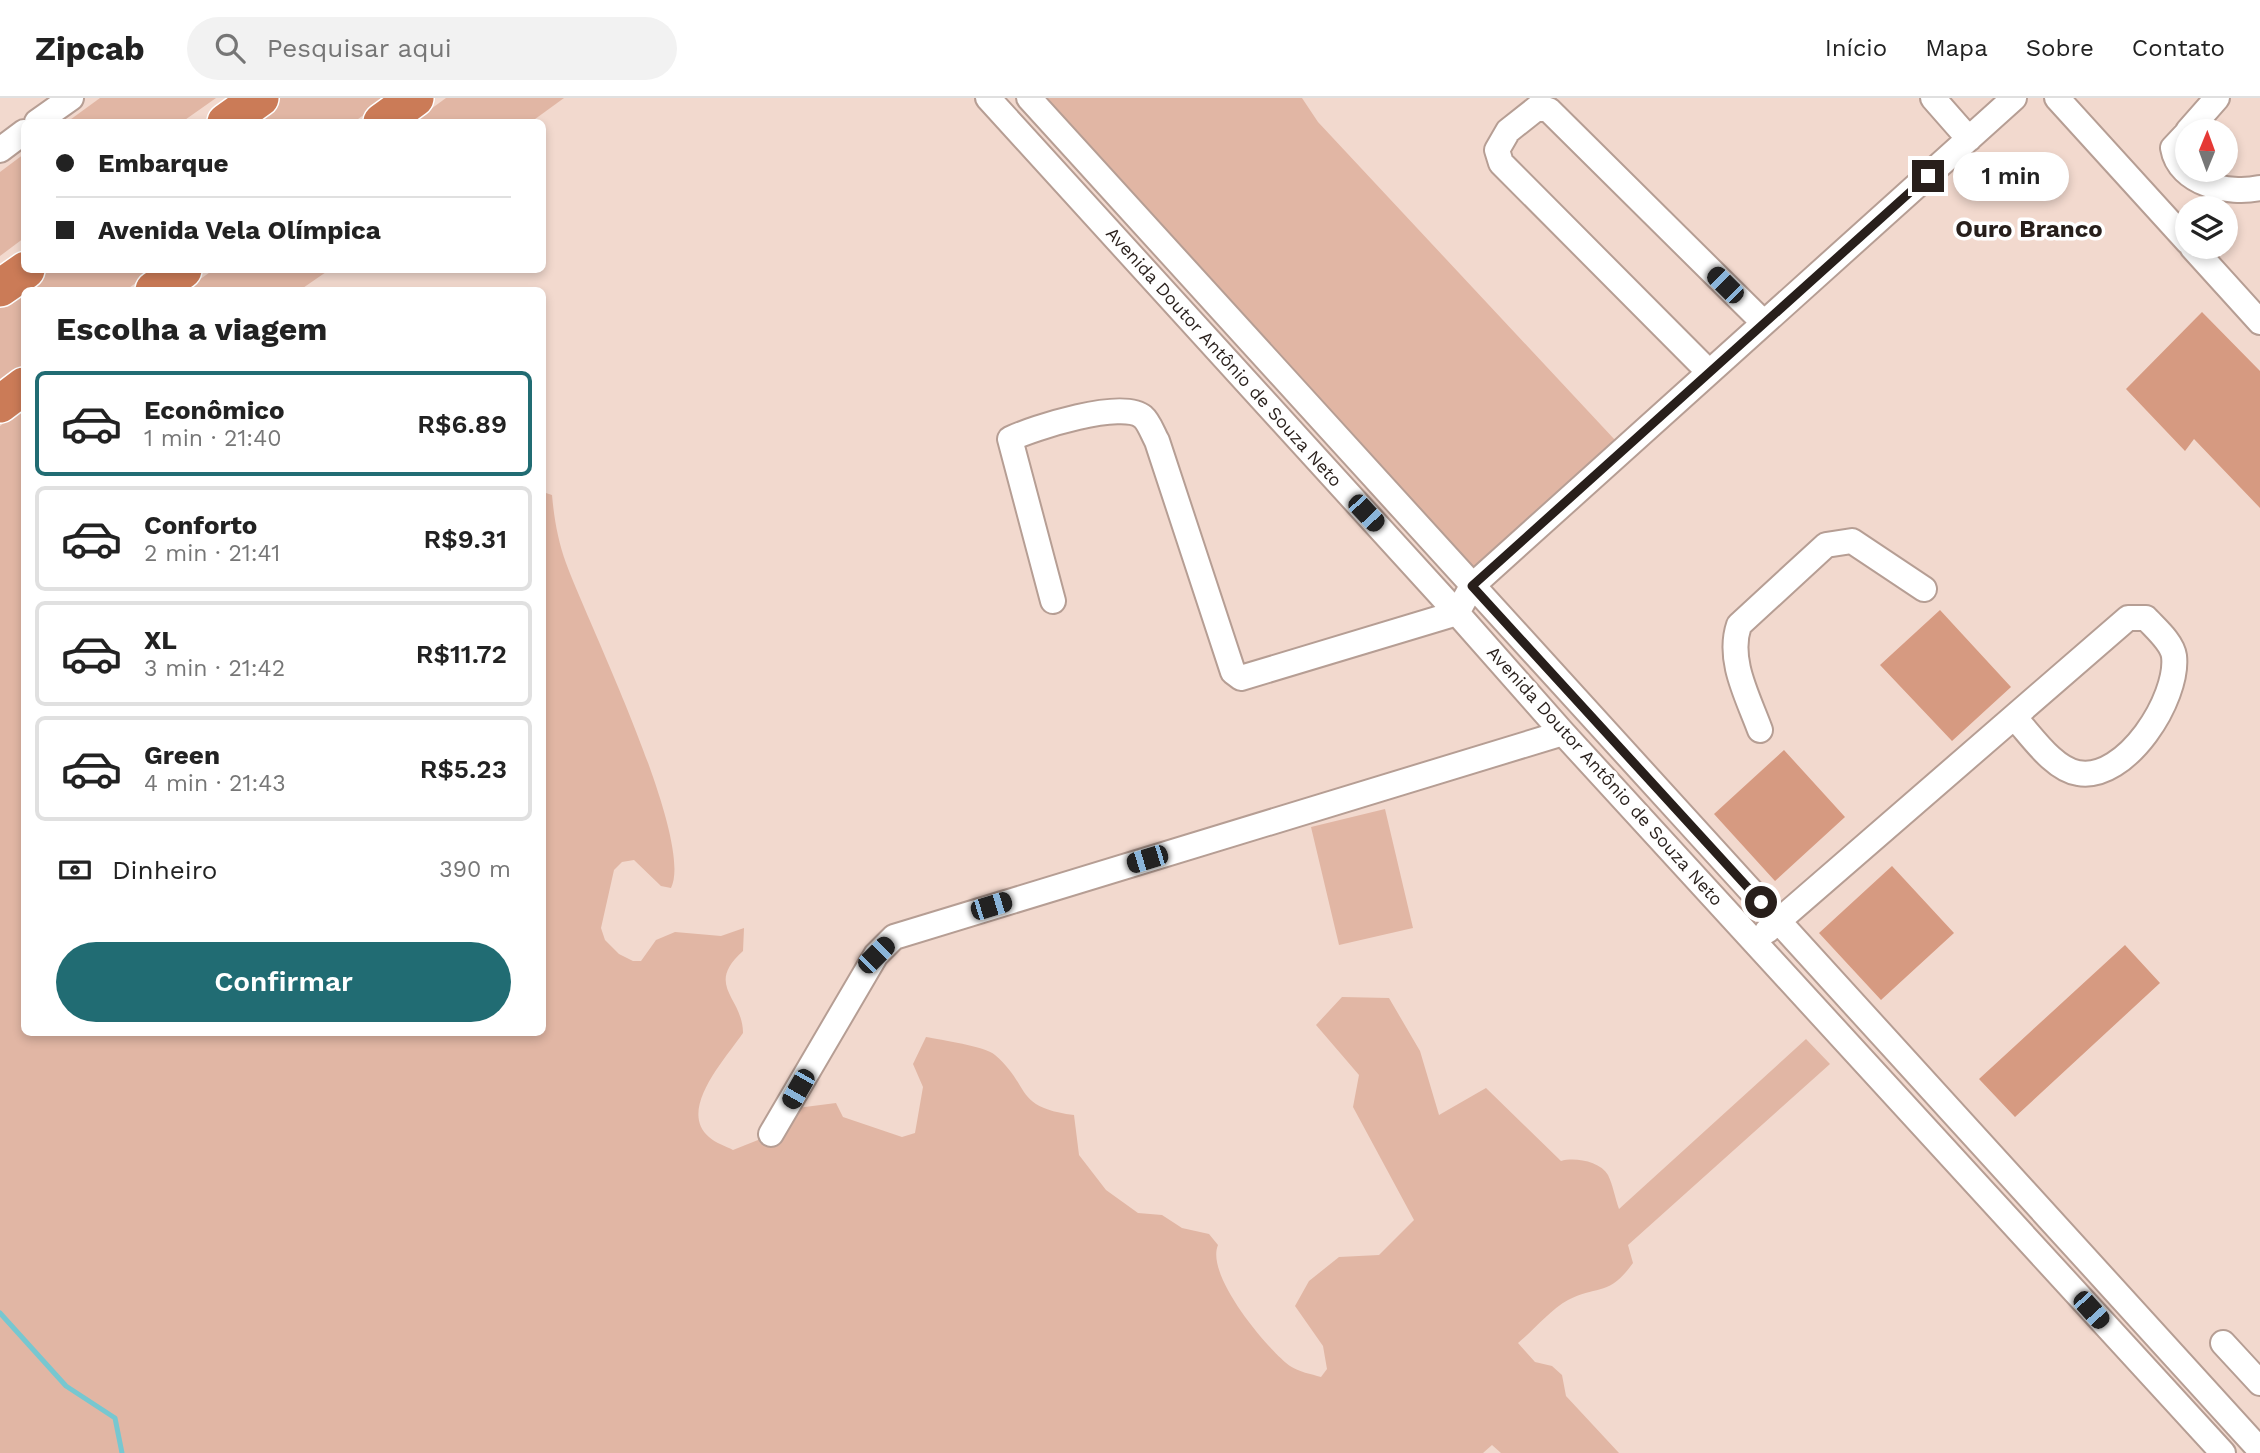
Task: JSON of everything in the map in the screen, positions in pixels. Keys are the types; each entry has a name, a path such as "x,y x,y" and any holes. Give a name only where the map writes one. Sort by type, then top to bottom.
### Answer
{"highway":[{"path":"230,119 260,98"},
{"path":"386,119 415,98"},
{"path":"0,288 22,273"},
{"path":"158,287 179,273"},
{"path":"0,404 21,388"}],"street":[{"path":"41,119 71,98"},
{"name":"Avenida Doutor Antônio de Souza Neto","path":"1029,98 2260,1450"},
{"path":"1933,98 1969,139"},
{"path":"1053,601 1009,444 1010,439 1105,411 1128,410 1143,417 1157,441 1233,672 1241,678 1457,613 1472,586 2014,98"},
{"path":"2056,98 2175,228"},
{"path":"2199,119 2217,98"},
{"name":"Avenida Doutor Antônio de Souza Neto","path":"990,99 1563,733 2223,1453"},
{"path":"1709,372 1501,163 1497,150 1507,131 1537,108 1549,110 1763,322"},
{"path":"0,150 21,134"},
{"path":"2201,182 2220,188 2260,188"},
{"path":"2203,259 2260,321"},
{"path":"1759,730 1735,659 1733,641 1739,625 1826,545 1852,541 1924,589"},
{"path":"1755,940 2128,618 2146,618 2171,647 2174,672 2153,725 2126,758 2092,773 2078,773 2063,768 2014,717"},
{"path":"771,1134 876,955 894,937 1563,733"},
{"path":"1648,823 1672,805"},
{"path":"2223,1343 2260,1383"}],"shaded area":[{"path":"100,98 216,98 186,119 71,119"},
{"path":"273,98 387,98 358,119 244,119"},
{"path":"446,98 564,98 535,119 417,119"},
{"path":"1044,98 1302,98 1318,122 1615,440 1472,574"},
{"path":"21,156 21,240 0,256 0,172"},
{"path":"35,273 150,273 130,287 21,287 21,367 0,383 0,298"},
{"path":"209,273 325,273 304,287 189,287"},
{"path":"21,410 21,1036 546,1036 546,493 552,495 566,563 654,779 668,825 674,863 671,888 661,886 634,860 622,862 614,870 601,928 605,940 619,954 633,961 641,961 656,940 675,932 721,936 744,928 743,951 732,963 726,983 738,1010 743,1033 708,1084 698,1113 701,1126 717,1143 733,1150 758,1140 773,1117 797,1108 836,1103 843,1117 902,1137 915,1133 923,1087 913,1064 926,1037 990,1052 1007,1066 1032,1101 1041,1107 1074,1115 1079,1155 1106,1190 1138,1213 1162,1215 1182,1228 1209,1234 1218,1245 1216,1258 1229,1292 1254,1328 1290,1366 1321,1377 1327,1369 1323,1346 1295,1306 1309,1281 1339,1257 1379,1255 1414,1220 1353,1107 1359,1075 1316,1025 1342,997 1389,998 1420,1051 1439,1115 1486,1088 1561,1161 1586,1161 1604,1170 1610,1179 1619,1209 1806,1039 1830,1064 1628,1245 1633,1263 1625,1274 1610,1286 1578,1295 1561,1304 1518,1343 1535,1362 1552,1366 1562,1375 1566,1396 1619,1453 1501,1453 1492,1445 1483,1453 0,1453 0,426"},
{"path":"1385,809 1413,928 1339,945 1311,827"}],"building":[{"path":"2202,312 2260,371 2260,508 2194,439 2185,451 2126,389"},
{"path":"1940,610 2011,687 1952,741 1880,665"},
{"path":"1784,750 1845,817 1775,881 1714,814"},
{"path":"1892,866 1954,933 1881,1000 1819,933"},
{"path":"2125,945 2160,983 2015,1117 1979,1079"}],"waterway":[{"path":"0,1313 66,1386 115,1418 122,1453"}],"district":[{"name":"Ouro Branco","path":"2029,229"}],"route":[{"path":"1761,902 1472,586 1928,176"}]}
